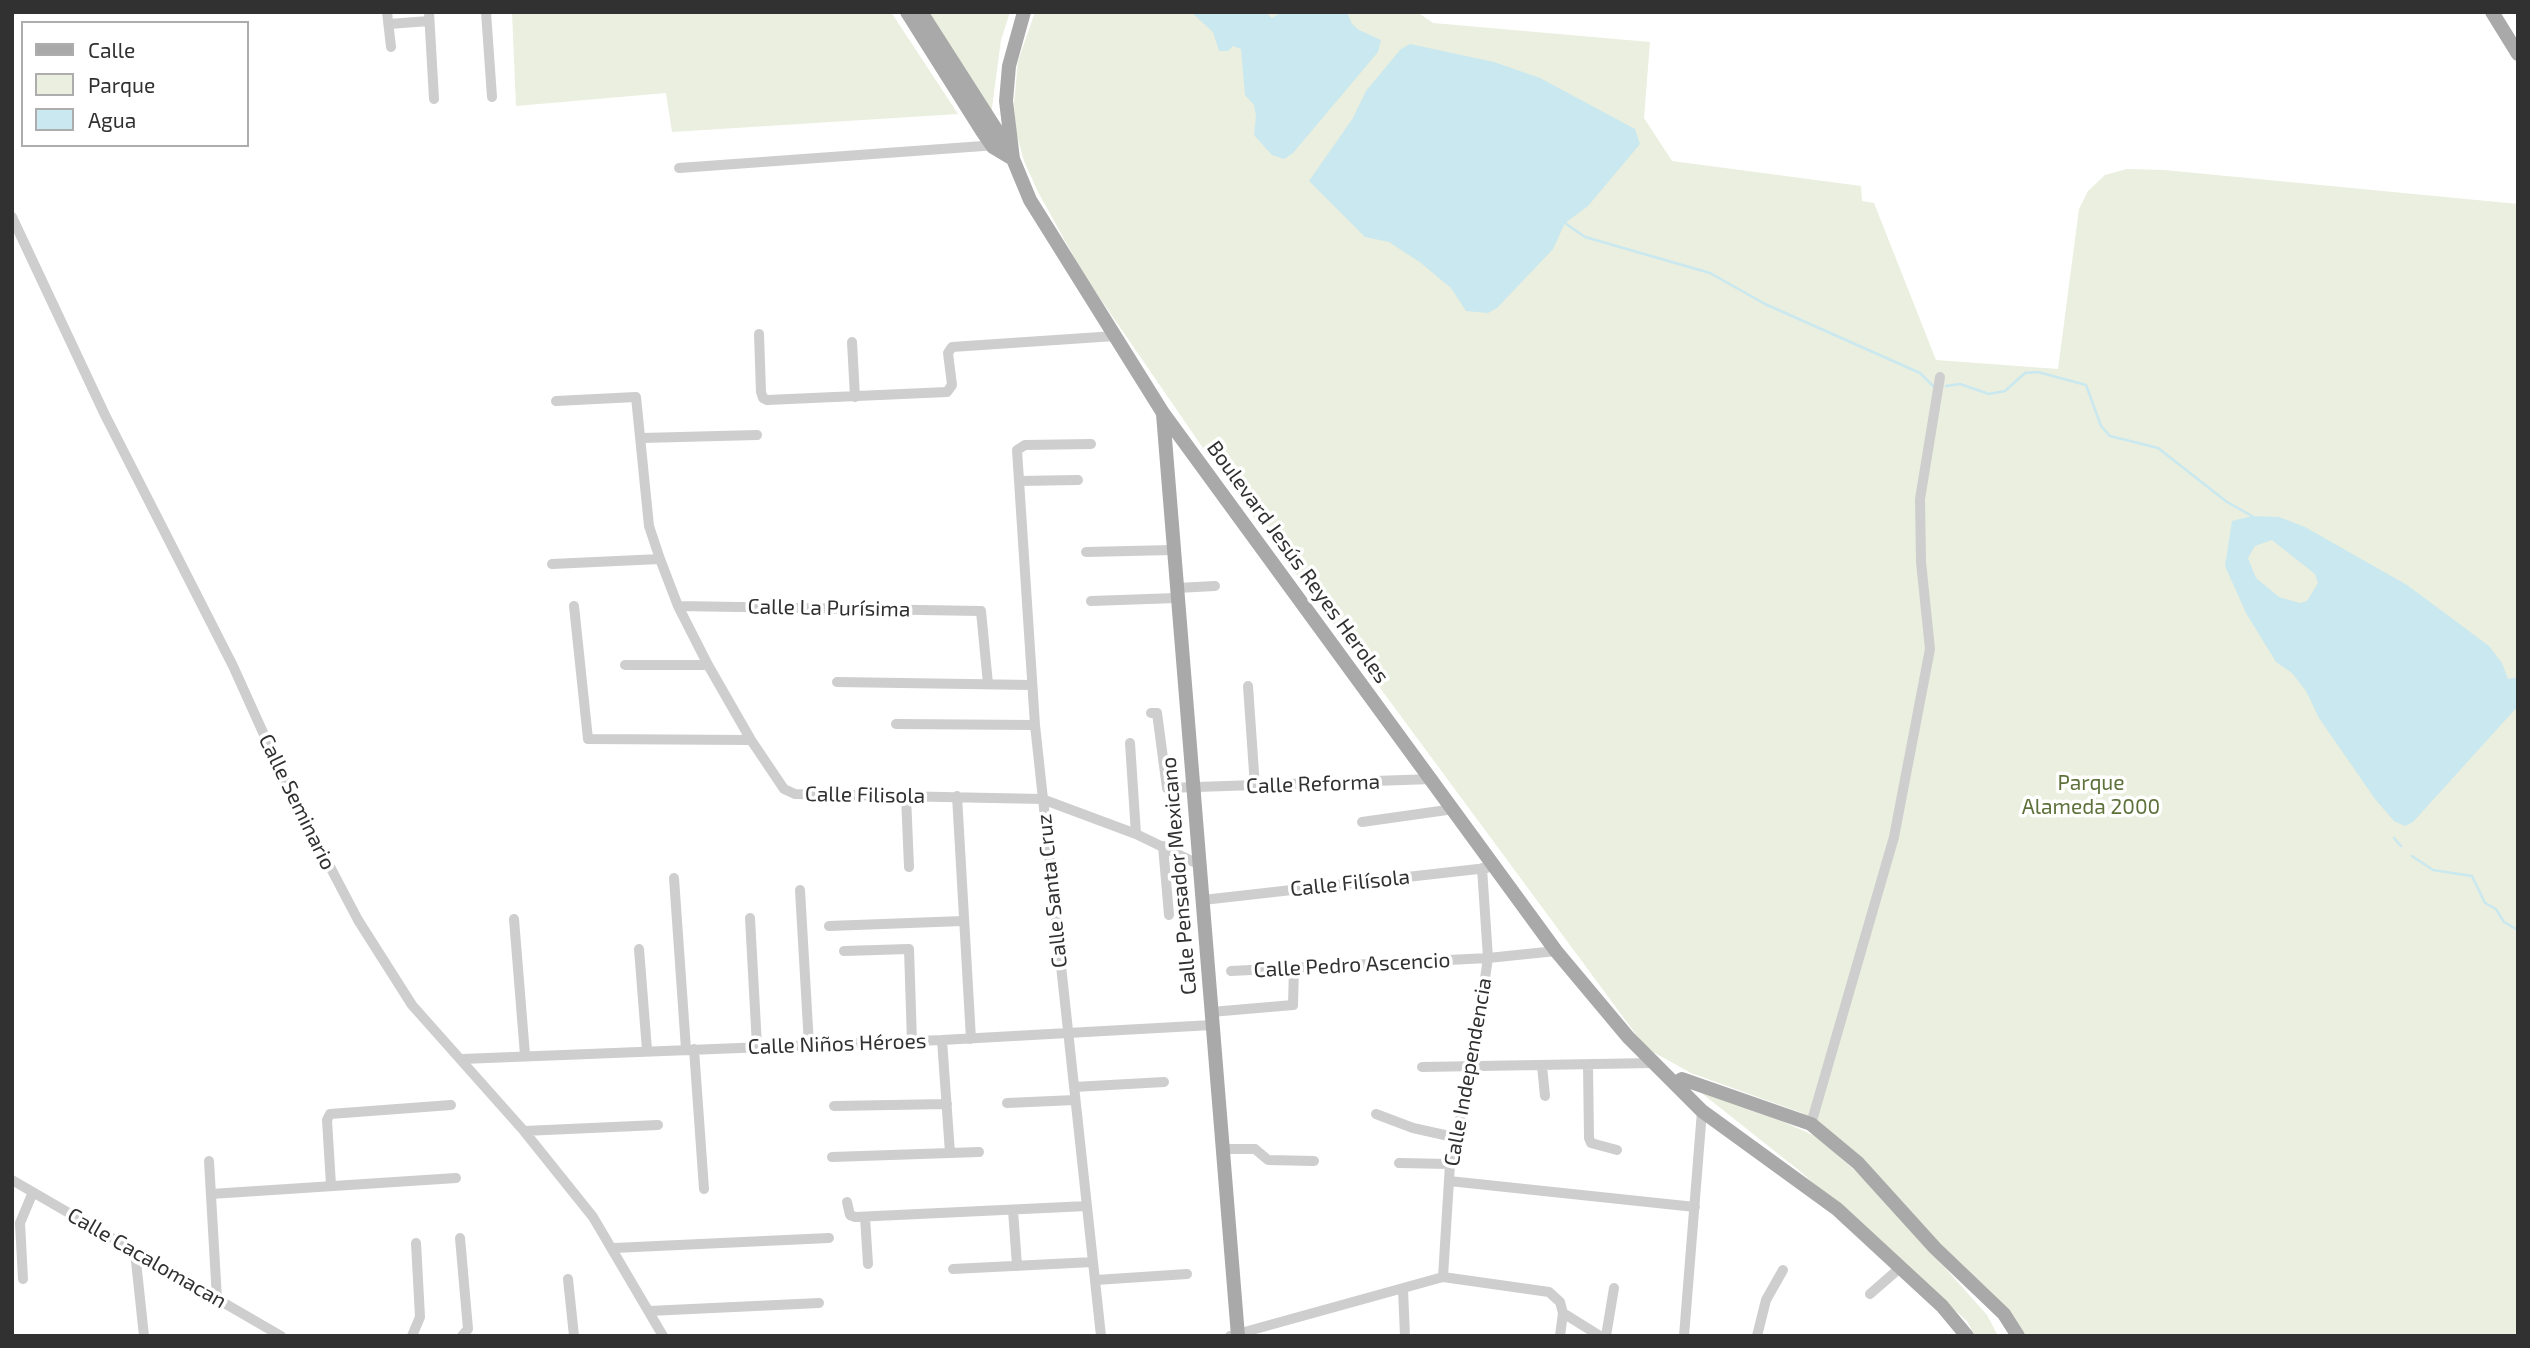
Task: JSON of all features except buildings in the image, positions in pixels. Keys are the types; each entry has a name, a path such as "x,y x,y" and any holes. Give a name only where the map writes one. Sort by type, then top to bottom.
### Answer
{"main road":[{"path":"907,12 999,144 1013,159"},
{"path":"921,12 999,144"},
{"name":"Boulevard Jesús Reyes Heroles","path":"1024,12 1009,66 1006,100 1013,159 1030,200 1163,413 1365,691 1433,779 1490,868 1556,951 1653,1063 1702,1111 1837,1209 1942,1306 1966,1336"},
{"path":"2492,12 2518,54"},
{"name":"Calle Pensador Mexicano","path":"1163,413 1172,550 1223,1149 1235,1335"},
{"path":"1675,1083 1682,1079 1811,1124 1858,1163 1936,1248 2004,1314 2018,1336"}],"street":[{"path":"486,12 492,97"},
{"path":"391,47 388,18 429,17 434,99"},
{"path":"679,168 999,144"},
{"name":"Calle Seminario","path":"12,217 68,341 233,666 284,779 335,880 412,1005 524,1131 614,1248 663,1336"},
{"path":"760,334 763,398 855,397 950,391 948,353 956,346 1115,336"},
{"path":"852,342 855,397"},
{"path":"1811,1124 1894,837 1930,649 1921,562 1920,499 1940,377"},
{"name":"Calle Filisola","path":"556,401 636,397 649,526 678,606 751,740 775,780 789,793 1042,799 1136,834 1200,865"},
{"path":"642,438 757,435"},
{"name":"Calle Santa Cruz","path":"1091,444 1019,446 1019,481 1042,799 1101,1336"},
{"path":"1019,481 1078,480"},
{"path":"1086,552 1172,550"},
{"path":"552,564 660,559"},
{"path":"1091,601 1177,593 1215,586"},
{"path":"574,606 588,739 751,740"},
{"name":"Calle La Purísima","path":"678,606 981,611 988,684"},
{"path":"625,666 708,665"},
{"path":"837,682 1032,685"},
{"path":"1248,685 1255,787"},
{"name":"Calle Reforma","path":"1154,713 1167,788 1433,779"},
{"path":"896,724 1035,725"},
{"path":"1130,743 1136,834"},
{"path":"906,796 909,867"},
{"path":"957,796 971,1038"},
{"path":"1362,822 1454,809"},
{"path":"1163,846 1169,915"},
{"name":"Calle Filísola","path":"1203,900 1490,868"},
{"name":"Calle Independencia","path":"1443,1277 1450,1164 1472,1067 1488,958 1490,868"},
{"path":"674,878 704,1189"},
{"path":"800,890 809,1045"},
{"path":"750,918 757,1046"},
{"path":"514,919 525,1055"},
{"path":"829,926 963,921"},
{"path":"639,948 647,1050"},
{"path":"844,951 910,951 912,1042"},
{"name":"Calle Pedro Ascencio","path":"1231,971 1488,958 1556,951"},
{"name":"Calle Niños Héroes","path":"461,1059 912,1042 1212,1018 1293,1005 1294,968"},
{"path":"942,1040 950,1153"},
{"path":"1422,1067 1653,1063"},
{"path":"1588,1065 1590,1141 1617,1150"},
{"path":"1542,1066 1545,1096"},
{"path":"1074,1087 1164,1082"},
{"path":"1007,1103 1075,1100"},
{"path":"834,1106 947,1104"},
{"path":"331,1185 327,1120 330,1114 451,1105"},
{"path":"1684,1336 1702,1111"},
{"path":"1376,1114 1413,1129 1458,1138"},
{"path":"524,1131 658,1125"},
{"path":"1223,1149 1255,1149 1268,1160 1314,1161"},
{"path":"832,1157 979,1152"},
{"path":"209,1161 217,1299"},
{"path":"1399,1163 1450,1164"},
{"path":"211,1194 456,1178"},
{"name":"Calle Cacalomacan","path":"12,1180 217,1299 267,1332 281,1336"},
{"path":"1449,1181 1695,1207"},
{"path":"23,1279 20,1223 33,1192"},
{"path":"847,1202 851,1216 865,1217 1087,1206"},
{"path":"1013,1210 1017,1266"},
{"path":"865,1217 868,1264"},
{"path":"460,1238 468,1329 462,1336"},
{"path":"614,1248 830,1238"},
{"path":"412,1336 420,1317 416,1243"},
{"path":"135,1252 144,1336"},
{"path":"953,1269 1093,1262"},
{"path":"1870,1293 1902,1267"},
{"path":"1757,1336 1766,1300 1783,1270"},
{"path":"1096,1280 1187,1274"},
{"path":"1235,1335 1443,1277 1549,1292 1560,1302 1563,1313 1560,1336"},
{"path":"568,1279 574,1336"},
{"path":"1606,1336 1614,1288"},
{"path":"1403,1289 1405,1336"},
{"path":"649,1311 819,1303"},
{"path":"1563,1313 1600,1336"}],"green space":[{"path":"512,12 891,12 958,114 672,132 666,93 516,106"},
{"path":"926,12 1010,12 1001,40 991,115"},
{"name":"Parque Alameda 2000","path":"1035,12 1417,12 1433,23 1650,42 1644,118 1672,161 1861,186 1862,201 1874,203 1936,360 2058,369 2079,209 2088,191 2105,175 2127,169 2164,170 2518,204 2518,1336 2023,1336 1918,1227 1856,1152 1802,1113 1691,1073 1646,1048 1205,451 1084,275 1037,190 1024,161 1016,132 1014,104 1018,61"},
{"path":"1699,1091 1762,1112 1817,1137 1860,1175 1904,1222 1987,1315 1998,1336 1975,1336 1967,1321 1801,1172"}],"water":[{"path":"1191,12 1265,12 1272,18 1282,12 1347,12 1352,24 1359,30 1381,40 1378,52 1293,153 1284,159 1272,155 1254,135 1256,116 1254,105 1245,95 1241,49 1233,46 1228,51 1219,51 1213,32"},
{"path":"1410,44 1494,62 1540,78 1635,129 1640,144 1588,206 1565,223 1553,249 1497,308 1488,313 1466,311 1451,288 1421,263 1389,242 1365,237 1309,181 1353,118 1366,91 1401,49"},
{"path":"2252,516 2279,517 2305,527 2407,585 2489,646 2502,663 2508,679 2518,677 2518,706 2413,822 2405,826 2394,821 2375,799 2319,718 2306,691 2292,673 2276,662 2246,613 2225,566 2232,521","holes":["2272,540 2315,574 2318,583 2307,601 2300,603 2279,597 2256,578 2248,558 2255,546"]}],"waterway":[{"path":"1565,223 1585,237 1710,273 1765,304 1920,373 1933,386"},
{"path":"1946,386 1960,384 1989,394 2005,391 2025,373 2038,372 2086,385 2101,426 2110,436 2158,448 2227,502 2252,516"},
{"path":"2394,838 2401,846"},
{"path":"2412,856 2433,870 2472,876 2485,903 2496,909 2504,922 2518,930"}]}
